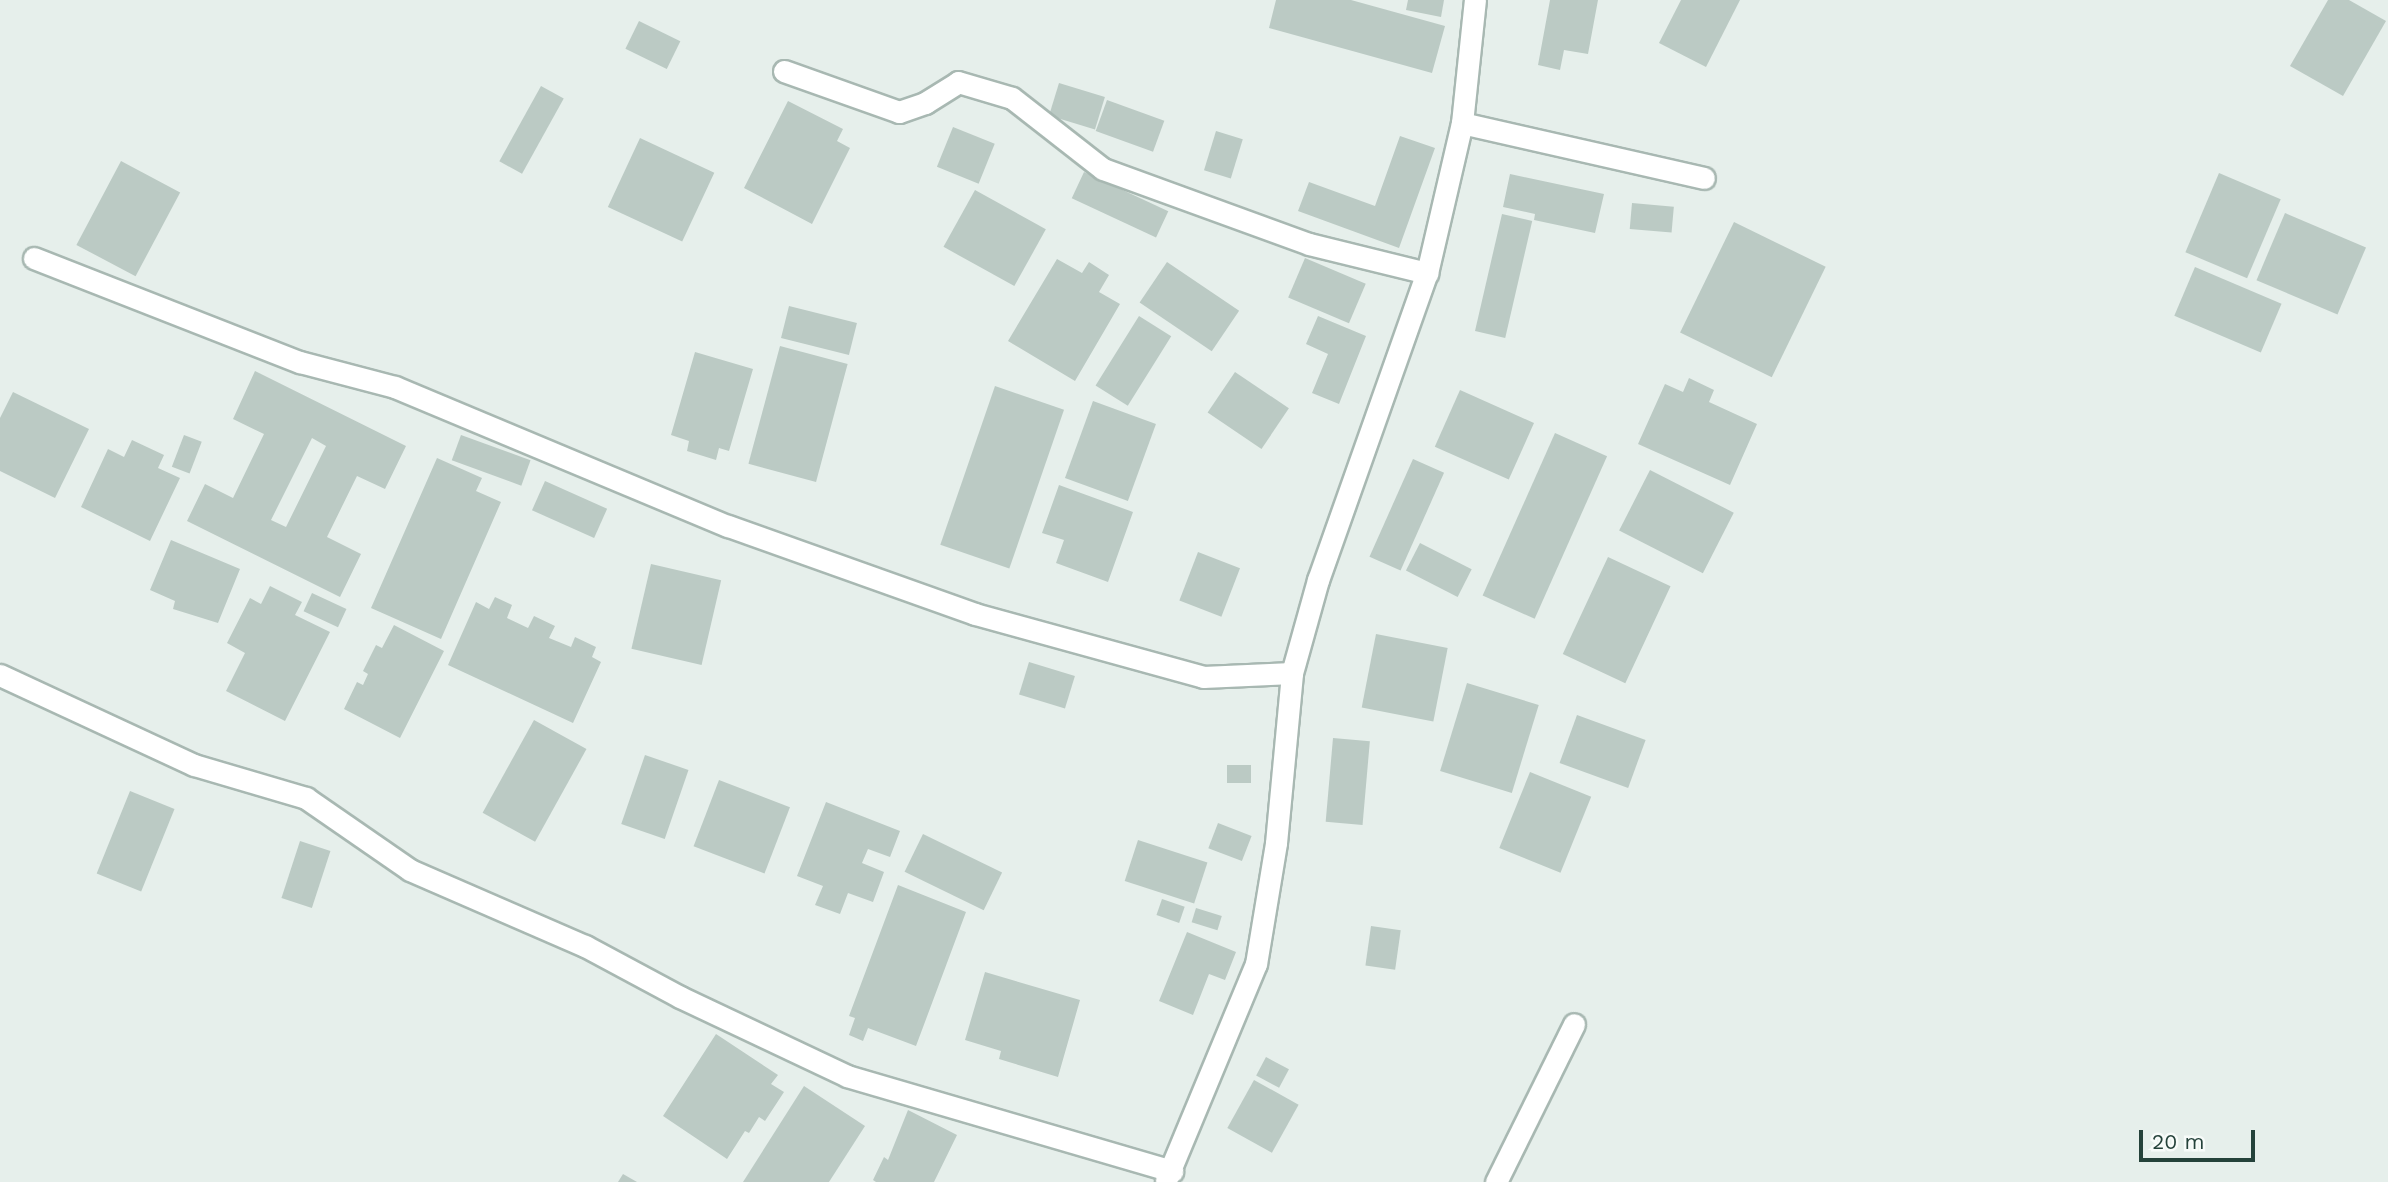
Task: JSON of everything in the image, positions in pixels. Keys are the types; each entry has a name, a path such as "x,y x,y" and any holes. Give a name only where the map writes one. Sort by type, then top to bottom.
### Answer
{"street":[{"path":"0,675 194,765 306,798 410,870 585,946 680,997 848,1076 1168,1176 1256,964 1276,843 1292,673 1318,579 1427,273 1462,123 1475,0"},
{"path":"784,71 899,112 925,103 958,82 1012,98 1103,169 1309,244 1427,273"},
{"path":"1462,123 1704,178"},
{"path":"34,258 300,362 394,387 728,526 975,614 1203,677 1292,673"},
{"path":"1496,1182 1574,1024"}],"building":[{"path":"1276,0 1351,0 1445,26 1432,73 1269,28"},
{"path":"1408,0 1444,0 1441,17 1406,10"},
{"path":"1550,0 1598,0 1588,54 1564,50 1560,70 1538,65"},
{"path":"1681,0 1740,0 1706,67 1659,43"},
{"path":"2328,0 2349,0 2386,21 2343,96 2290,66"},
{"path":"639,21 680,41 667,69 625,49"},
{"path":"1059,83 1105,97 1095,130 1049,116"},
{"path":"541,86 564,99 522,174 499,161"},
{"path":"1107,100 1164,121 1153,152 1096,131"},
{"path":"788,101 843,129 837,141 850,148 812,224 744,188"},
{"path":"953,127 995,144 979,184 937,167"},
{"path":"1216,131 1243,139 1231,178 1204,170"},
{"path":"1400,136 1435,148 1399,248 1298,211 1309,182 1375,206"},
{"path":"640,138 714,173 682,242 608,207"},
{"path":"121,161 180,192 136,276 76,245"},
{"path":"1084,172 1168,211 1156,238 1072,198"},
{"path":"2219,173 2281,199 2247,278 2185,252"},
{"path":"1510,174 1604,194 1595,233 1534,220 1535,214 1503,207"},
{"path":"975,190 1046,229 1014,286 943,247"},
{"path":"1632,203 1674,207 1672,233 1630,229"},
{"path":"2285,213 2366,247 2337,315 2256,280"},
{"path":"1502,214 1532,221 1505,338 1475,331"},
{"path":"1734,222 1826,267 1772,377 1680,333"},
{"path":"1305,258 1366,284 1349,323 1288,298"},
{"path":"1057,259 1082,273 1089,262 1109,275 1099,292 1120,304 1075,381 1008,341"},
{"path":"1167,262 1239,311 1212,351 1140,303"},
{"path":"2195,267 2282,304 2261,353 2174,316"},
{"path":"789,306 857,323 849,355 781,338"},
{"path":"1139,316 1171,336 1128,406 1096,386"},
{"path":"1318,316 1366,336 1339,404 1312,393 1328,354 1306,344"},
{"path":"780,346 848,364 816,482 748,464"},
{"path":"695,352 753,369 729,451 719,448 716,460 687,451 689,441 671,435"},
{"path":"255,371 406,446 385,489 357,476 327,537 361,554 340,597 187,521 205,484 233,498 264,434 233,419","holes":["312,438 326,446 286,527 271,520"]},
{"path":"1235,372 1289,408 1261,449 1208,413"},
{"path":"1689,378 1714,390 1709,402 1757,424 1730,485 1638,444 1665,384 1683,392"},
{"path":"995,386 1064,410 1009,569 940,545"},
{"path":"1460,390 1534,423 1509,480 1435,447"},
{"path":"13,392 89,429 55,498 0,471 0,418"},
{"path":"1093,401 1156,424 1128,501 1065,478"},
{"path":"1555,433 1607,456 1535,619 1483,596"},
{"path":"184,435 202,442 190,474 172,467"},
{"path":"461,435 531,460 521,486 452,460"},
{"path":"132,440 164,455 158,468 180,478 150,541 81,507 108,449 124,457"},
{"path":"437,458 482,478 476,491 501,502 441,639 371,608"},
{"path":"1413,459 1444,473 1401,571 1369,557"},
{"path":"1650,470 1734,513 1703,573 1619,531"},
{"path":"545,481 607,509 594,538 532,510"},
{"path":"1059,485 1133,512 1108,582 1056,563 1064,540 1042,533"},
{"path":"171,540 240,569 218,623 173,609 175,601 150,590"},
{"path":"1420,543 1472,569 1458,597 1406,571"},
{"path":"1198,552 1240,568 1221,617 1179,601"},
{"path":"1608,557 1671,586 1625,683 1563,654"},
{"path":"651,564 721,580 702,665 631,649"},
{"path":"270,586 302,602 295,615 330,632 285,721 226,691 245,653 227,643 250,598 261,604"},
{"path":"312,593 346,609 338,627 304,611"},
{"path":"495,597 512,605 507,618 528,628 534,616 555,626 549,638 571,647 575,637 596,647 592,657 601,662 573,723 448,665 476,602 489,609"},
{"path":"394,625 444,651 400,738 344,709 357,682 363,685 368,674 363,671 376,645 382,648"},
{"path":"1376,634 1448,648 1433,722 1362,708"},
{"path":"1029,662 1075,676 1065,709 1019,695"},
{"path":"1467,683 1539,705 1512,793 1440,771"},
{"path":"1577,715 1646,740 1628,788 1560,763"},
{"path":"534,720 586,749 535,842 483,813"},
{"path":"1333,738 1370,741 1363,825 1326,822"},
{"path":"645,755 688,770 665,839 621,824"},
{"path":"1227,765 1251,765 1251,783 1227,783"},
{"path":"1530,772 1591,797 1560,873 1499,848"},
{"path":"719,780 790,807 765,874 694,846"},
{"path":"130,791 175,809 141,892 97,874"},
{"path":"826,802 900,831 890,857 868,849 862,863 884,872 873,902 848,893 840,914 815,905 823,886 797,876"},
{"path":"1218,823 1252,836 1242,861 1208,848"},
{"path":"923,834 1002,873 984,910 905,872"},
{"path":"1138,840 1207,863 1194,903 1125,881"},
{"path":"300,841 330,851 312,908 281,898"},
{"path":"898,885 966,912 916,1046 868,1028 863,1041 849,1035 855,1018 849,1016"},
{"path":"1162,899 1185,907 1179,923 1156,915"},
{"path":"1196,908 1222,916 1217,930 1192,922"},
{"path":"1371,926 1401,930 1395,970 1365,966"},
{"path":"1187,932 1236,952 1225,980 1209,974 1193,1015 1159,1001"},
{"path":"985,972 1080,1000 1058,1077 999,1059 1001,1051 965,1040"},
{"path":"716,1034 778,1075 771,1084 784,1092 765,1121 759,1117 749,1133 745,1131 727,1159 663,1116"},
{"path":"1266,1057 1289,1069 1279,1088 1256,1076"},
{"path":"1254,1080 1299,1105 1272,1153 1227,1128"},
{"path":"804,1086 865,1126 829,1182 743,1182"},
{"path":"908,1110 957,1135 934,1182 876,1182 873,1180 884,1157 888,1160"},
{"path":"623,1174 637,1182 618,1182"}]}
